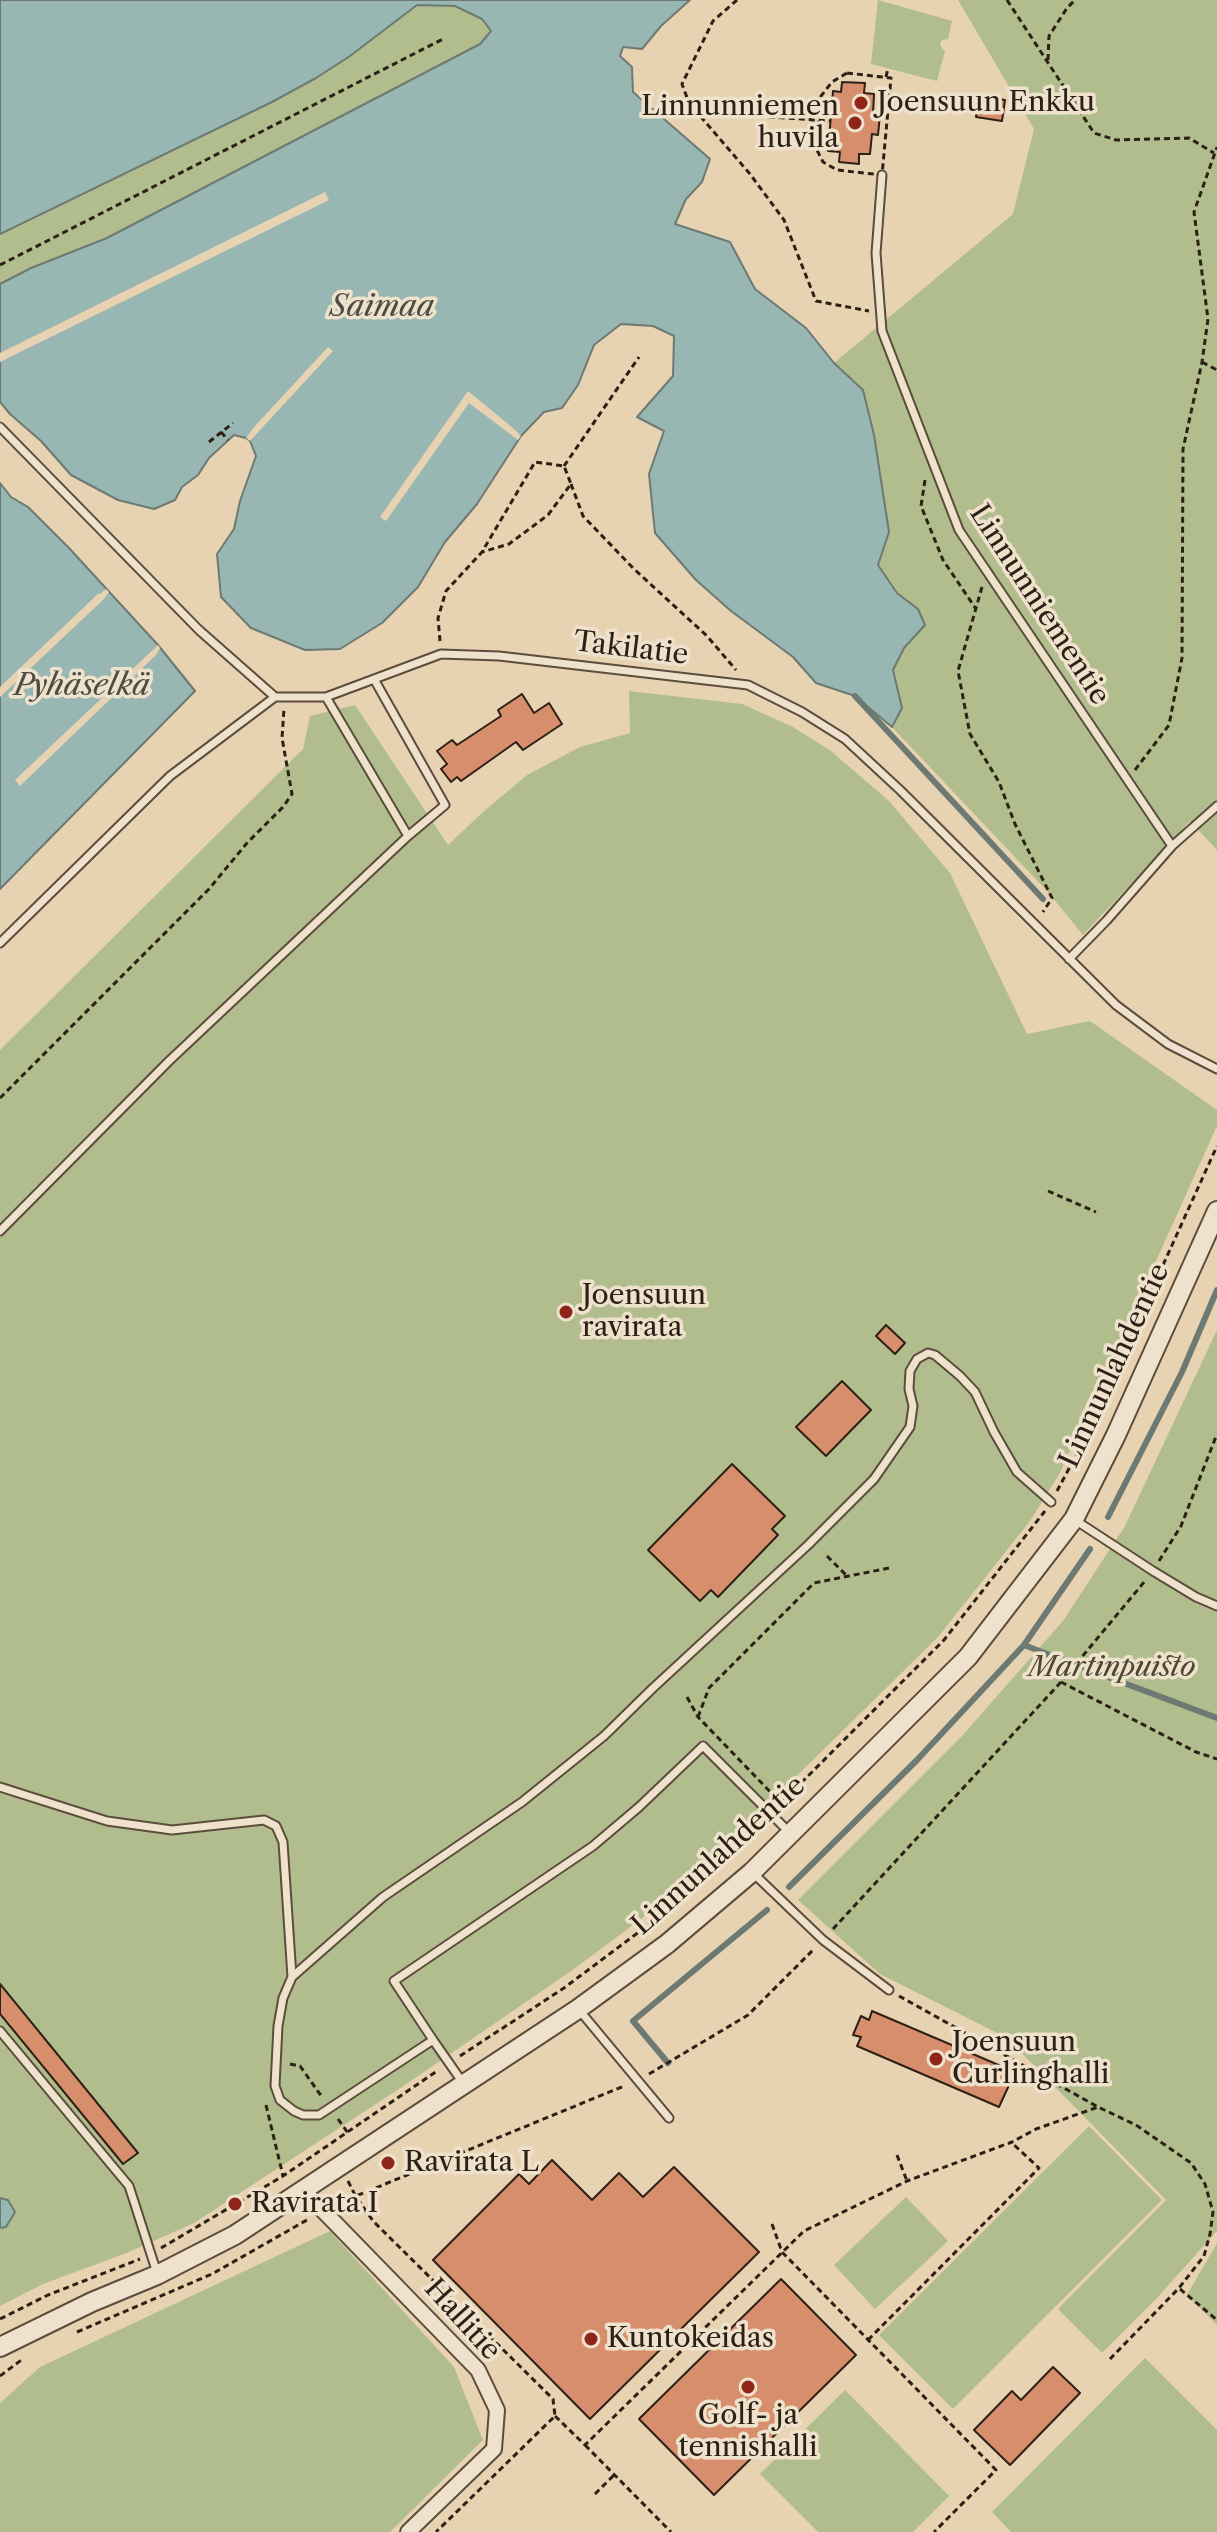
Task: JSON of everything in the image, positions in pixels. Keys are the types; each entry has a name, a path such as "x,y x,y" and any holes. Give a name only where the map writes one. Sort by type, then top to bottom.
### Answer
{"street":[{"name":"Linnunlahdentie","path":"0,2347 92,2302 157,2275 235,2235 578,2009 667,1944 752,1872 968,1657 1074,1519 1116,1435 1217,1211"},
{"name":"Hallitie","path":"304,2191 478,2370 497,2410 494,2449 408,2532"}],"lane":[{"name":"Linnunniementie","path":"882,175 876,253 882,331 959,530 1172,846"},
{"path":"0,427 199,630 275,697 170,776 0,943"},
{"name":"Takilatie","path":"275,697 326,697 441,654 499,656 748,685 802,712 845,739 1116,1005 1168,1044 1217,1069"},
{"path":"0,1231 169,1061 408,836 445,805 374,679"},
{"path":"326,697 408,836"},
{"path":"1069,959 1172,846 1217,806"},
{"path":"433,2040 319,2115 303,2115 286,2106 275,2086 283,1998 292,1977 383,1897 522,1802 604,1736 808,1545 874,1479 910,1427 913,1406 909,1389 910,1371 917,1359 928,1353 935,1355 975,1392 1017,1472 1051,1502"},
{"path":"1074,1519 1153,1571 1217,1606"},
{"path":"465,2085 394,1981 593,1846 703,1746 790,1833"},
{"path":"0,1787 107,1821 172,1830 264,1820 276,1826 283,1842 292,1977"},
{"path":"752,1872 823,1940 889,1990"},
{"path":"578,2009 669,2118"},
{"path":"0,2031 129,2186 157,2275"}],"path":[{"path":"737,0 713,21 682,84 689,103 750,174 784,220 816,301 880,313"},
{"path":"1007,0 1094,133 1116,140 1189,138 1214,153"},
{"path":"1048,60 1049,36 1075,0"},
{"path":"0,265 443,39"},
{"path":"886,77 888,68"},
{"path":"847,73 891,78 882,175 837,170 823,162 816,148 819,121 821,96 832,82 847,73"},
{"path":"698,112 830,121"},
{"path":"1127,780 1169,725 1182,658 1183,449 1208,319 1194,212 1217,147"},
{"path":"564,466 639,357"},
{"path":"1202,362 1217,370"},
{"path":"209,442 233,423"},
{"path":"221,432 228,440"},
{"path":"930,455 921,506 943,560 976,609"},
{"path":"441,654 438,618 446,591 482,552 535,462 564,466"},
{"path":"564,466 583,516 633,568 707,636 748,685"},
{"path":"482,552 509,544 548,515 571,484"},
{"path":"987,571 958,671 970,734 999,782 1015,824 1052,898 1033,923"},
{"path":"0,1098 209,889 292,794 282,738 285,697"},
{"path":"0,2319 48,2295 150,2255 283,2176 564,1988 667,1911 771,1813 944,1640 1051,1502 1080,1448 1217,1146"},
{"path":"1048,1191 1096,1212"},
{"path":"72,2334 212,2274 355,2195 638,2081 748,2015 823,1940 1061,1682 1153,1571 1181,1526 1217,1434"},
{"path":"827,1556 847,1577"},
{"path":"698,1717 709,1688 814,1583 889,1568"},
{"path":"1061,1682 1196,1752 1217,1759"},
{"path":"687,1697 698,1717 781,1803"},
{"path":"889,1990 1098,2107 1136,2125 1191,2163 1205,2184 1213,2212 1204,2256 1179,2288 1110,2359"},
{"path":"275,2061 300,2066 348,2133"},
{"path":"266,2104 283,2176"},
{"path":"585,2445 804,2231 907,2181 1098,2107"},
{"path":"868,2340 1039,2168 1012,2142"},
{"path":"897,2155 907,2181"},
{"path":"772,2224 782,2252 996,2470 934,2532"},
{"path":"1179,2288 1217,2320"},
{"path":"0,2376 32,2351"},
{"path":"555,2416 671,2532"},
{"path":"595,2494 614,2475"}],"green space":[{"path":"878,0 952,21 948,39 940,44 945,51 937,81 871,64"},
{"path":"958,0 1217,0 1217,850 1190,821 1083,935 1048,892 892,727 881,687 863,390 834,363 1013,214 1034,129"},
{"path":"417,5 455,6 482,19 491,31 480,44 107,238 31,268 0,284 0,234 316,78"},
{"name":"Joensuun ravirata","path":"629,691 742,704 793,727 831,751 889,801 950,873 1027,1034 1090,1021 1217,1110 1217,1126 1060,1473 1030,1521 938,1637 685,1886 574,1969 405,2085 194,2223 129,2252 43,2284 0,2306 0,1050 303,749 310,716 355,705 448,845 527,775 580,747 630,733"},
{"name":"Martinpuisto","path":"1217,1330 1217,2231 1102,2353 1058,2309 1166,2200 1007,2038 880,1974 798,1900 962,1736 1063,1621 1125,1526"},
{"path":"1089,2126 1162,2200 953,2409 879,2335"},
{"path":"906,2197 948,2241 875,2309 834,2265"},
{"path":"330,2231 454,2367 483,2440 390,2532 0,2532 0,2403 40,2367"},
{"path":"1217,2243 1217,2325 1187,2295"},
{"path":"1145,2358 1217,2430 1217,2532 1011,2532 992,2512"},
{"path":"845,2390 949,2496 913,2532 818,2532 760,2474"}],"water":[{"name":"Saimaa","path":"0,0 690,0 661,26 642,49 623,47 620,56 632,67 633,92 710,159 702,182 686,199 675,224 730,242 755,289 806,328 834,363 863,390 874,435 889,532 878,565 897,593 918,609 925,625 904,648 893,670 902,708 892,727 855,696 816,683 793,657 731,611 696,580 655,533 649,474 664,431 637,417 673,376 674,336 653,326 621,324 594,345 578,385 562,408 544,412 521,436 477,504 445,542 418,587 382,623 340,649 305,650 251,628 221,597 217,554 234,529 256,456 250,441 234,435 209,458 198,475 182,487 175,500 154,509 118,500 71,475 0,402 0,284 31,268 107,238 480,44 491,31 482,19 455,6 417,5 316,78 0,234"},
{"name":"Pyhäselkä","path":"0,483 11,497 28,507 69,548 158,645 195,691 0,889"},
{"path":"0,2198 8,2200 15,2212 6,2227 0,2228"}],"pier":[{"path":"325,192 329,200 0,362 0,353"},
{"path":"328,347 333,351 250,441 246,438 254,427"},
{"path":"468,391 521,436 518,440 469,403 386,521 380,517"},
{"path":"106,589 109,592 104,599 0,697 0,687"},
{"path":"158,645 160,648 156,655 20,786 15,780"}],"building":[{"name":"Linnunniemen huvila","path":"842,82 865,83 864,93 874,94 873,114 880,115 878,135 872,134 870,154 859,154 859,164 839,162 840,152 828,151 833,91 841,92"},
{"path":"979,96 1005,100 1002,121 976,117"},
{"path":"522,694 534,713 549,703 562,724 523,750 516,742 461,781 457,777 451,782 441,769 447,764 437,751 452,740 457,745 501,716 498,710"},
{"path":"886,1325 905,1343 895,1354 876,1336"},
{"path":"842,1381 871,1410 826,1456 796,1427"},
{"path":"732,1464 785,1516 772,1529 778,1535 718,1597 711,1590 700,1601 648,1550"},
{"path":"0,1984 138,2153 123,2164 0,2014"},
{"name":"Joensuun Curlinghalli","path":"872,2011 1015,2072 999,2107 857,2046 861,2037 853,2035 861,2016 869,2020"},
{"name":"Kuntokeidas","path":"552,2160 592,2200 619,2173 643,2197 674,2167 759,2252 590,2419 433,2260 519,2174 529,2184"},
{"name":"Golf- ja tennishalli","path":"781,2279 856,2355 714,2495 639,2419"},
{"path":"1053,2367 1080,2393 1010,2465 974,2430 1012,2391 1021,2400"}],"waterway":[{"path":"855,696 1043,899"},
{"path":"1108,1517 1182,1372 1217,1290"},
{"path":"1068,1662 1024,1645 1090,1549"},
{"path":"789,1887 917,1760 1024,1645"},
{"path":"1084,1668 1217,1718"},
{"path":"668,2063 633,2021 767,1910"}],"place":[{"name":"Joensuun Enkku","path":"861,103"},
{"name":"Linnunniemen huvila","path":"855,123"},
{"name":"Joensuun ravirata","path":"566,1312"},
{"name":"Joensuun Curlinghalli","path":"936,2059"},
{"name":"Ravirata L","path":"388,2163"},
{"name":"Ravirata I","path":"235,2204"},
{"name":"Kuntokeidas","path":"591,2339"},
{"name":"Golf- ja tennishalli","path":"748,2387"}]}
